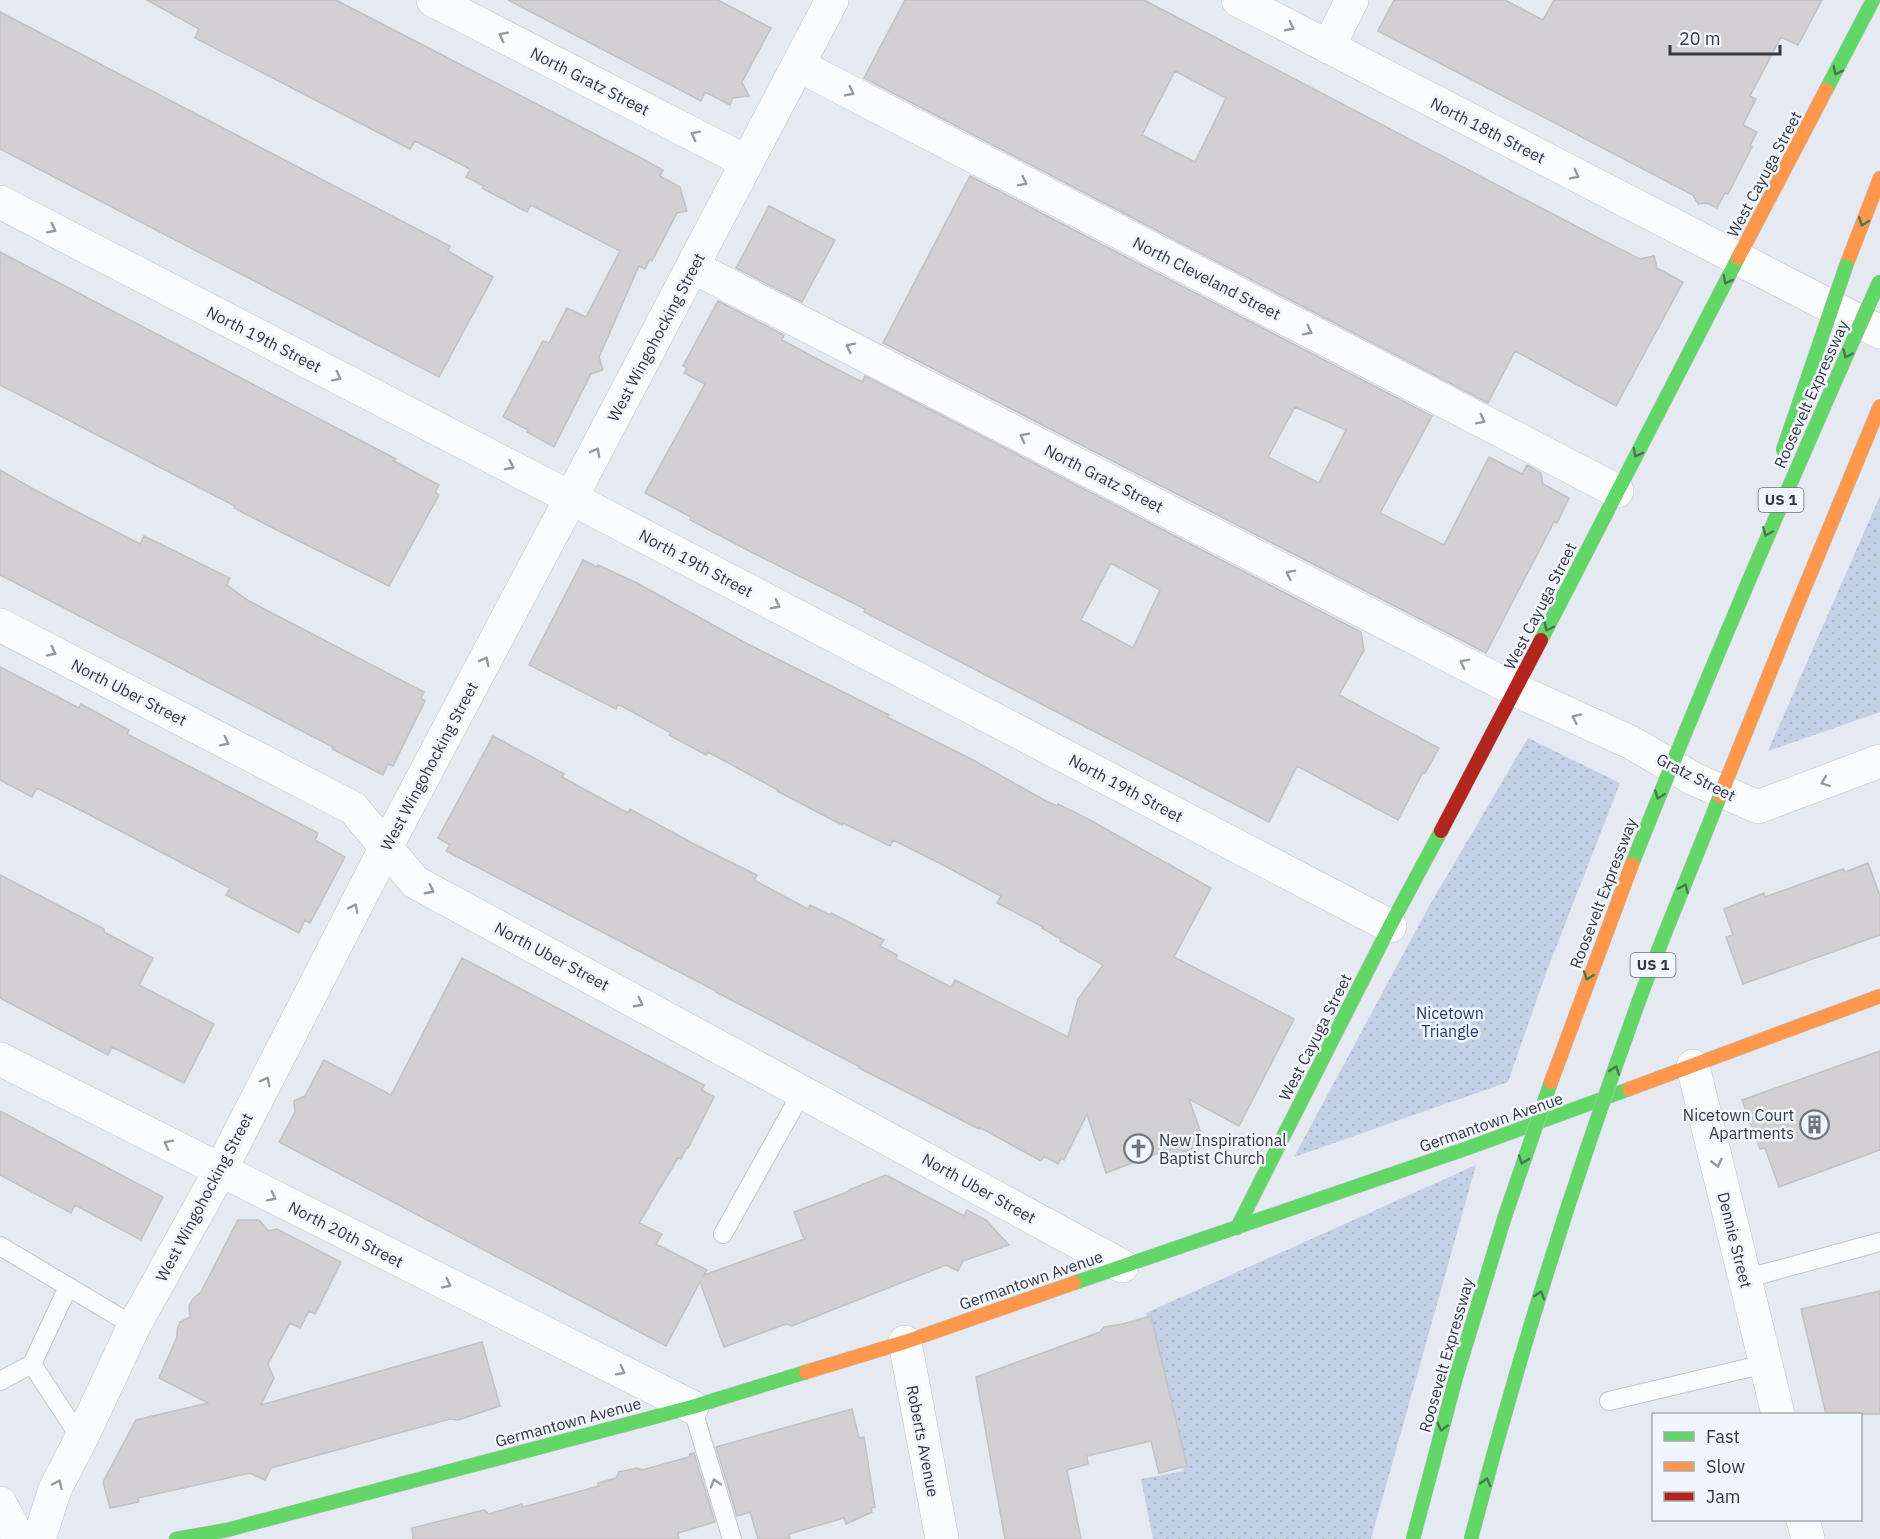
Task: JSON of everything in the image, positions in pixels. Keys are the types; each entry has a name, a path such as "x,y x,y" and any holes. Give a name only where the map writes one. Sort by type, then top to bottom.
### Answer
{"main road":[{"name":"West Cayuga Street","path":"1237,1228 1390,926 1516,690 1617,491 1874,0"},
{"path":"1777,466 1846,266 1880,178"},
{"name":"Roosevelt Expressway","path":"1413,1539 1462,1354 1502,1225 1589,972 1689,721 1780,503 1880,281"},
{"name":"US 1","path":"1472,1539 1517,1370 1597,1118 1643,992 1733,764 1880,406"},
{"path":"1689,721 1750,543"},
{"name":"Germantown Avenue","path":"176,1539 228,1534 692,1407 905,1342 1479,1144 1880,996"}],"street":[{"name":"North Gratz Street","path":"433,0 747,162"},
{"name":"West Wingohocking Street","path":"39,1539 55,1490 134,1326 220,1171 386,847 572,498 832,0"},
{"name":"North 18th Street","path":"1238,0 1880,332"},
{"path":"1328,47 1353,0"},
{"name":"North Cleveland Street","path":"798,66 1617,491"},
{"name":"North 19th Street","path":"0,202 1390,926"},
{"name":"North Gratz Street","path":"693,267 1516,690"},
{"name":"North Uber Street","path":"0,626 353,807 415,882 1122,1266"},
{"name":"Gratz Street","path":"1516,690 1630,742 1694,779 1758,807 1880,761"},
{"name":"North 20th Street","path":"0,1059 692,1407"},
{"name":"Dennie Street","path":"1693,1066 1778,1413"},
{"name":"Roberts Avenue","path":"905,1342 942,1539"},
{"path":"0,1503 20,1539"},
{"path":"1803,1521 1808,1539"}],"lane":[{"path":"723,1234 802,1092"},
{"path":"1744,1279 1880,1242"},
{"path":"0,1246 134,1326"},
{"path":"0,1381 32,1364 68,1287"},
{"path":"32,1364 81,1439"},
{"path":"1609,1401 1766,1364"},
{"path":"692,1407 732,1539"}],"green space":[{"path":"1880,496 1880,712 1768,751"},
{"name":"Nicetown Triangle","path":"1528,738 1620,783 1546,973 1508,1082 1294,1157 1428,908"},
{"path":"1476,1165 1371,1539 1153,1539 1141,1479 1184,1471 1146,1313"}],"building":[{"path":"147,0 336,0 641,158 663,170 660,176 680,187 687,211 677,213 652,261 650,259 645,269 639,266 599,357 603,370 591,374 554,447 503,417 543,341 549,343 567,308 586,317 620,251 531,205 527,212 466,177 470,169 415,141 410,149 195,38 199,29"},
{"path":"508,0 718,0 771,28 742,82 749,96 733,98 730,105 705,92 701,101"},
{"path":"905,0 1144,0 1610,244 1640,259 1654,256 1657,268 1683,282 1616,406 1515,351 1488,403 864,78","holes":["1175,71 1226,98 1195,162 1142,135"]},
{"path":"1394,0 1505,0 1543,20 1554,0 1822,0 1798,45 1781,37 1750,96 1756,99 1743,125 1757,132 1750,146 1752,147 1728,194 1725,193 1717,208 1707,203 1698,204 1693,195 1378,31"},
{"path":"0,12 450,246 448,251 493,277 439,377 0,149"},
{"path":"970,176 1432,416 1380,513 1444,545 1489,457 1522,474 1527,465 1541,473 1543,484 1569,498 1557,523 1554,522 1486,653 883,343","holes":["1295,407 1346,430 1319,483 1268,457"]},
{"path":"769,206 835,240 802,302 736,268"},
{"path":"0,252 396,459 394,461 439,485 435,492 439,495 389,586 234,508 235,506 0,385"},
{"path":"718,301 784,335 782,340 823,362 862,382 865,376 1361,632 1364,650 1339,695 1439,748 1425,773 1423,772 1398,820 1297,766 1269,822 864,612 865,609 690,520 691,517 645,493 705,384 684,373 687,368 683,366","holes":["1111,563 1160,590 1133,648 1081,620"]},
{"path":"0,470 140,544 144,536 230,578 227,585 249,601 424,692 421,698 425,701 393,766 388,764 383,775 0,575"},
{"path":"583,560 637,583 742,641 889,715 887,717 973,760 1044,800 1057,806 1058,804 1088,819 1211,888 1174,957 1294,1019 1239,1126 1189,1099 1205,1144 1172,1156 1169,1149 1106,1173 1087,1114 1064,1160 1061,1158 1058,1164 1044,1156 1041,1161 446,851 450,845 438,838 493,736 564,774 562,777 628,813 630,809 757,875 754,880 808,909 810,905 830,915 831,913 884,940 880,946 897,955 896,959 951,987 955,980 1068,1037 1078,999 1103,965 1060,941 1061,939 1043,927 997,903 1001,896 943,865 893,840 890,846 843,823 842,825 708,752 706,755 618,704 616,709 529,665"},
{"path":"0,667 79,708 81,704 129,730 127,734 318,833 315,840 345,857 310,923 305,920 299,933 226,895 230,888 86,813 37,788 32,797 0,780"},
{"path":"1868,863 1880,896 1880,935 1743,984 1726,937 1733,935 1724,909 1764,893 1765,897 1843,869 1845,872"},
{"path":"0,875 104,929 104,932 153,958 139,985 214,1024 184,1083 112,1047 108,1055 0,998"},
{"path":"462,958 704,1085 702,1090 714,1097 688,1148 681,1159 678,1158 639,1223 662,1234 656,1244 707,1270 704,1275 804,1239 794,1212 886,1175 964,1216 967,1210 986,1220 1009,1245 963,1261 958,1271 946,1265 792,1326 786,1324 724,1347 700,1282 666,1346 279,1142 295,1112 294,1101 305,1096 324,1060 391,1095"},
{"name":"Nicetown Court Apartments","path":"1880,1051 1880,1150 1779,1187 1765,1148 1760,1149 1742,1100"},
{"path":"0,1111 163,1197 141,1240 75,1205 71,1213 0,1175"},
{"path":"238,1220 259,1220 268,1231 277,1229 341,1262 315,1314 309,1311 300,1328 290,1323 268,1364 274,1378 261,1405 482,1342 500,1406 458,1420 450,1419 271,1468 265,1480 250,1473 138,1498 139,1502 110,1508 103,1482 136,1420 208,1403 159,1378 177,1337 180,1322 190,1317 189,1306 201,1292"},
{"path":"1880,1291 1880,1414 1826,1413 1801,1309"},
{"path":"1151,1316 1187,1466 1159,1473 1151,1441 1087,1456 1088,1464 1067,1470 1081,1539 1005,1539 976,1377 1100,1332 1104,1327"},
{"path":"852,1409 859,1438 864,1437 875,1507 871,1508 872,1512 846,1524 844,1518 789,1534 790,1539 758,1539 750,1512 737,1516 716,1447"},
{"path":"694,1453 715,1522 678,1533 679,1539 413,1539 412,1528 484,1510 489,1514 522,1504 523,1507 599,1486 598,1483 616,1478 619,1472 637,1468 642,1470 689,1457"}],"traffic: fast":[{"path":"1826,90 1873,0"},
{"path":"1541,640 1738,258"},
{"path":"1783,450 1846,266"},
{"path":"1632,864 1752,572 1879,282"},
{"path":"1471,1539 1528,1334 1593,1132 1650,973 1720,796"},
{"path":"1237,1228 1390,926 1441,831"},
{"path":"1413,1539 1456,1377 1505,1216 1551,1082"},
{"path":"1074,1283 1468,1148 1629,1089"},
{"path":"176,1539 227,1530 692,1407 806,1372"}],"traffic: slow":[{"path":"1738,258 1826,90"},
{"path":"1846,266 1880,178"},
{"path":"1720,796 1880,406"},
{"path":"1551,1082 1632,864"},
{"path":"1629,1089 1880,996"},
{"path":"806,1372 905,1342 1074,1283"}],"traffic: jam":[{"path":"1441,831 1541,640"}],"place":[{"name":"Nicetown Court Apartments","path":"1815,1124"},
{"name":"New Inspirational Baptist Church","path":"1138,1149"}]}
